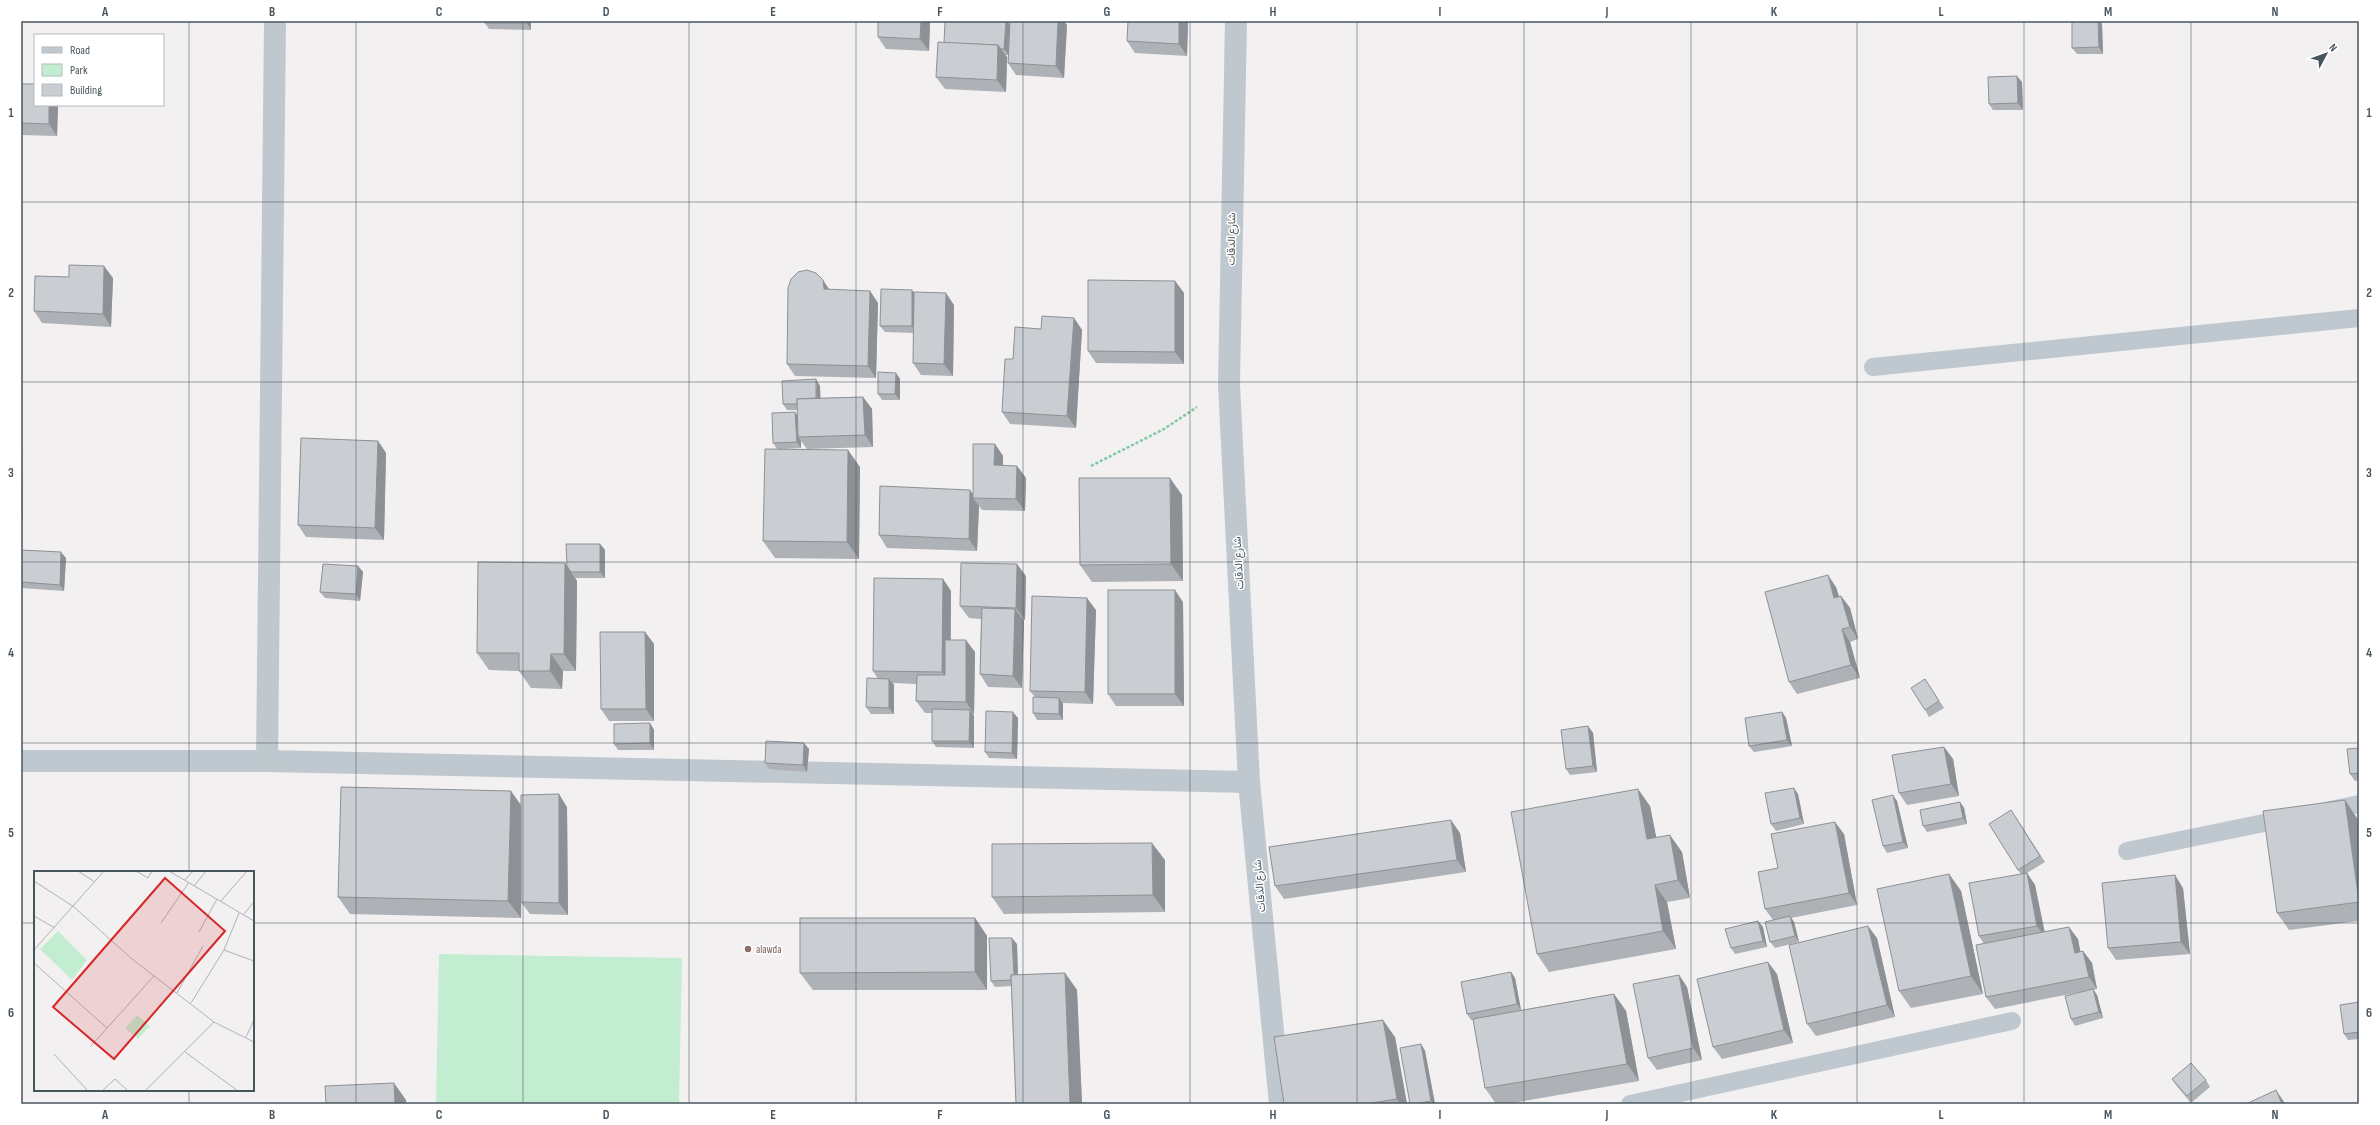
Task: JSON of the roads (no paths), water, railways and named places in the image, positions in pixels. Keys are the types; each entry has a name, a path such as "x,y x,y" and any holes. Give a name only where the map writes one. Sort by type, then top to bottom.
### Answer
{"street":[{"path":"267,761 275,21"},
{"name":"شارع الدقات","path":"1236,21 1228,385 1249,782 1280,1104"},
{"path":"21,762 267,761 1249,782"}],"lane":[{"path":"1873,367 2359,318"},
{"path":"2127,851 2359,804"},
{"path":"1630,1104 2012,1021"}],"place":[{"name":"alawda","path":"748,949"}]}
